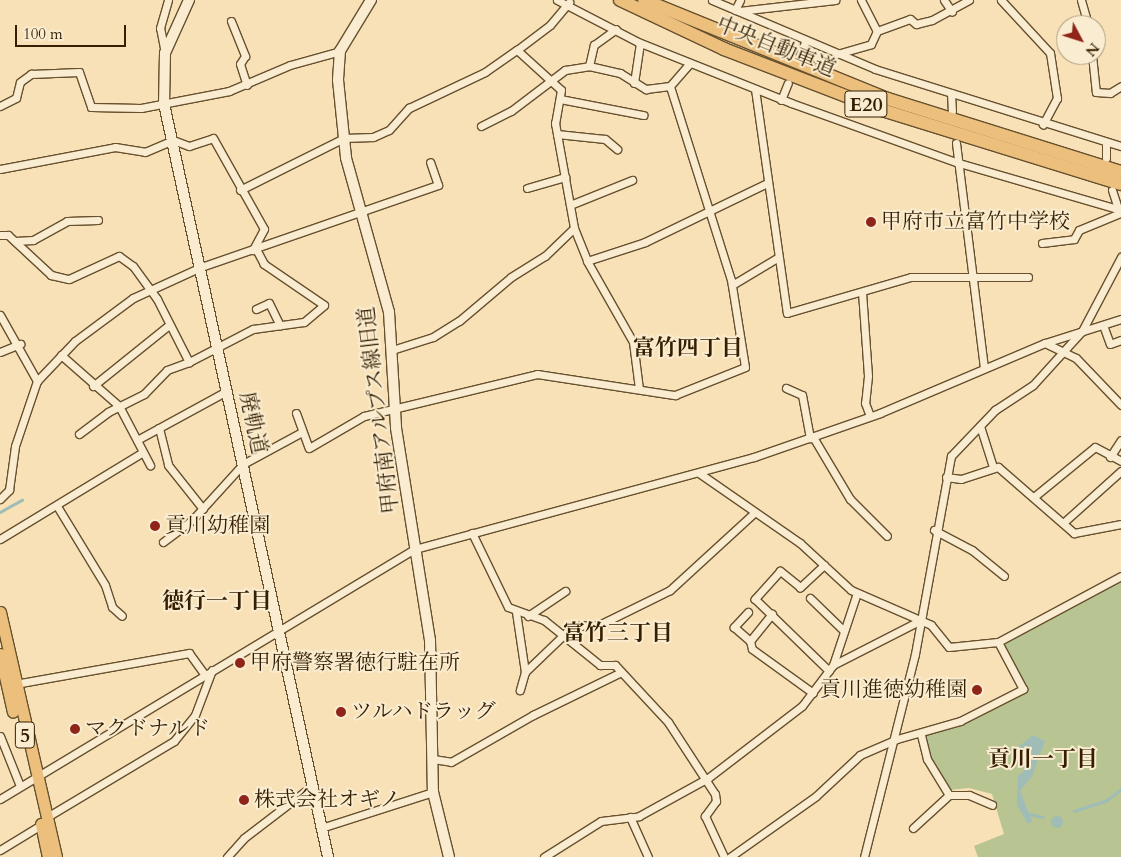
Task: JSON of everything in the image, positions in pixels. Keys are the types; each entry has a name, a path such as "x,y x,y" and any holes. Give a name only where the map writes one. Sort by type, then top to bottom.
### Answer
{"highway":[{"name":"中央自動車道","path":"620,0 724,49 847,97 1116,187"},
{"name":"中央自動車道","path":"644,0 888,99 1121,172"}],"main road":[{"name":"5","path":"0,612 15,684 28,781"},
{"name":"5","path":"0,654 28,781 56,857"},
{"name":"5","path":"44,821 48,857"}],"street":[{"path":"166,53 160,28 168,0"},
{"name":"廃軌道","path":"189,0 166,53 164,104 328,857"},
{"name":"甲府南アルプス線旧道","path":"371,0 340,51 336,62 344,138 360,210 388,312 392,350 394,406 430,640 433,792 449,857"},
{"path":"557,0 569,2 640,43 781,100 958,163 1120,212"},
{"path":"712,0 805,42 837,54 1043,124 1121,146"},
{"path":"736,11 740,0"},
{"path":"736,11 835,0"},
{"path":"837,54 871,44 876,31 861,0"},
{"path":"944,0 952,12"},
{"path":"876,31 910,19 916,24 952,12 969,0"},
{"path":"1001,0 1050,53 1057,98 1043,124"},
{"path":"1081,0 1085,15"},
{"path":"240,190 344,138 373,137 389,130 409,108 485,72 517,50 569,2"},
{"path":"231,21 245,56 240,64 246,85"},
{"path":"589,66 594,45 616,29"},
{"path":"799,57 805,42"},
{"path":"634,83 640,43"},
{"path":"517,50 561,90 557,134 574,228 587,262 633,342 639,389"},
{"path":"0,106 16,98 23,77 53,71 80,72 91,107 164,104 246,85 290,65 340,51"},
{"path":"481,126 553,81 565,70 589,66 620,73 646,89 670,86 690,63"},
{"path":"1093,65 1096,92 1110,94 1121,86"},
{"path":"781,100 788,83"},
{"path":"296,412 309,448 364,416 394,406 538,374 639,389 688,393 745,367 732,284 711,210 670,86"},
{"path":"755,89 777,258 787,313 878,289 878,283 911,277 973,280 1028,277"},
{"path":"950,93 952,110"},
{"path":"560,100 643,115"},
{"path":"557,134 605,139 617,149"},
{"path":"0,169 115,147 145,152 173,140 189,146 213,138 240,190 264,229 255,249"},
{"path":"1106,142 1106,158"},
{"path":"956,143 984,367"},
{"path":"0,499 9,490 15,446 37,381 61,355 116,309 150,290 201,267 300,236 360,210 438,186 430,162"},
{"path":"527,188 565,177"},
{"path":"570,205 632,180"},
{"path":"587,262 645,242 767,183"},
{"path":"1116,187 1120,212"},
{"path":"1042,243 1074,239 1079,230 1120,212"},
{"path":"15,241 32,240 67,221 98,220"},
{"path":"392,350 434,337 460,321 510,277 545,256 574,228"},
{"path":"0,235 15,241 51,275 69,280 119,256 150,290 189,362"},
{"path":"79,434 144,394 167,370 189,362 252,329 304,322 324,305 264,264 255,249"},
{"path":"864,857 897,739 934,530 951,456 980,426 1033,385 1082,331 1121,257"},
{"path":"732,284 777,258"},
{"path":"862,292 868,376 865,403 870,416"},
{"path":"256,309 269,303 280,326"},
{"path":"0,316 20,344 37,381"},
{"path":"0,799 415,549 699,473 812,437 870,416 1045,343 1121,319"},
{"path":"93,386 169,325"},
{"path":"1103,325 1110,344 1121,340"},
{"path":"1045,343 1076,358 1121,405"},
{"path":"0,352 20,344"},
{"path":"61,355 93,386 120,408 150,465"},
{"path":"786,388 802,395 812,437 850,499 887,536"},
{"path":"137,440 227,392"},
{"path":"980,426 993,467 1035,496 1079,534 1121,524"},
{"path":"160,428 168,464 203,509"},
{"path":"163,542 203,509 243,464 302,432"},
{"path":"1110,457 1121,440"},
{"path":"1035,496 1094,447 1110,457 1121,461"},
{"path":"0,539 143,452"},
{"path":"946,477 961,478 993,467"},
{"path":"1063,522 1121,470"},
{"path":"699,473 753,514 800,544 858,593 930,625 949,646 998,642 1121,576"},
{"path":"57,506 105,585 112,607 122,616"},
{"path":"525,672 564,639 573,626 599,625 670,590 753,514"},
{"path":"934,530 972,550 1004,576"},
{"path":"472,533 488,572 508,607 516,612 544,620 564,639 600,665 615,665 668,722 708,778 716,802 705,816 724,857"},
{"path":"824,565 800,587 780,571 755,599 830,668"},
{"path":"528,616 565,590"},
{"path":"544,857 601,821 630,817 708,778 779,727 813,693 830,668 858,593"},
{"path":"810,598 844,631"},
{"path":"516,612 525,672 520,690"},
{"path":"748,612 734,627 750,641 752,649 813,693"},
{"path":"750,641 772,614"},
{"path":"830,668 919,621"},
{"path":"730,857 816,796 860,755 897,739 921,735 1023,689 998,642"},
{"path":"15,684 189,653 205,675"},
{"path":"0,850 174,741 195,714 212,670"},
{"path":"433,759 451,762 533,715 621,672"},
{"path":"921,735 927,759 949,795"},
{"path":"0,736 28,781"},
{"path":"227,857 244,838 312,786"},
{"path":"322,828 433,792"},
{"path":"913,828 949,795 969,795 992,805"},
{"path":"630,817 648,857"}],"green space":[{"path":"1121,580 1121,857 978,857 974,846 1004,834 992,794 969,788 949,790 930,758 925,735 1026,690 1002,643"}],"water":[{"path":"1033,735 1045,741 1032,776 1020,791 1032,821 1028,824 1017,805 1018,776 1024,771 1025,753 1017,748"},
{"path":"1057,816 1063,822 1057,828 1051,822"}],"waterway":[{"path":"0,512 22,500"},
{"path":"1074,811 1107,800 1121,789"},
{"path":"1028,814 1043,817"}],"place":[{"name":"甲府市立富竹中学校","path":"871,222"},
{"name":"貢川幼稚園","path":"155,526"},
{"name":"甲府警察署徳行駐在所","path":"240,663"},
{"name":"貢川進徳幼稚園","path":"977,690"},
{"name":"ツルハドラッグ","path":"341,712"},
{"name":"マクドナルド","path":"75,729"},
{"name":"株式会社オギノ","path":"244,800"}],"district":[{"name":"富竹四丁目","path":"688,349"},
{"name":"徳行一丁目","path":"217,602"},
{"name":"富竹三丁目","path":"618,634"},
{"name":"貢川一丁目","path":"1043,760"}]}
